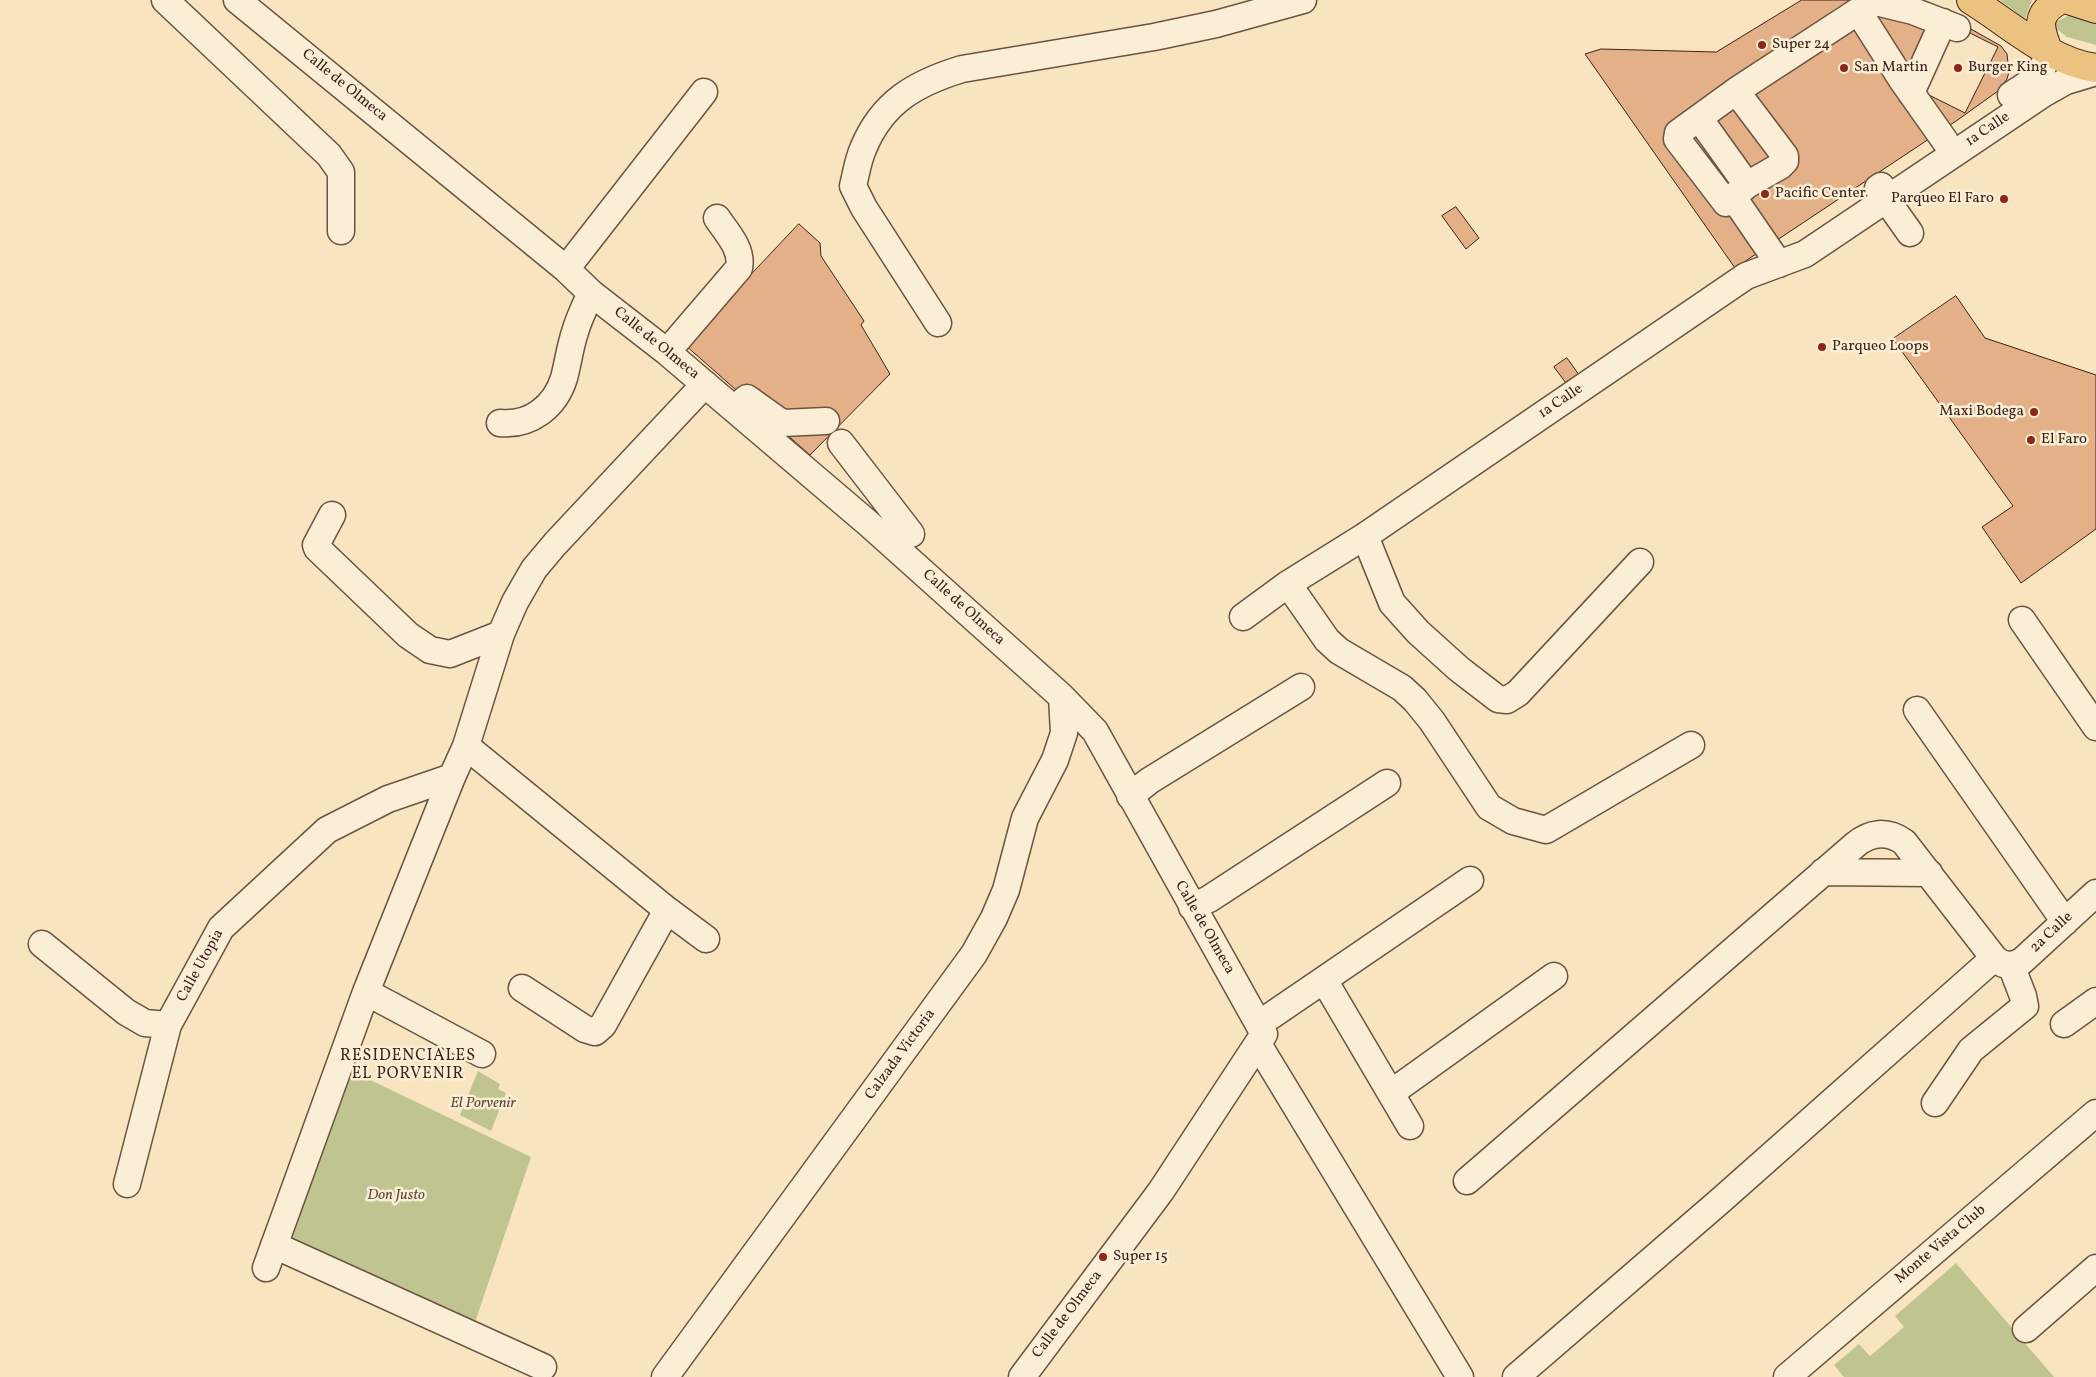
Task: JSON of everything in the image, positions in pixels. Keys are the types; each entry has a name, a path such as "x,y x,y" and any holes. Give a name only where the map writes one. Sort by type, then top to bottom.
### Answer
{"main road":[{"path":"1971,0 2048,50 2071,62 2096,70"},
{"path":"2048,50 2041,33 2041,18 2050,6 2074,2"}],"street":[{"path":"165,0 329,155 341,172 340,231"},
{"name":"Calle de Olmeca","path":"237,0 566,269 591,292 667,352 868,524 1062,697 1094,731 1140,788 1265,1026 1160,1191 1022,1377"},
{"path":"938,323 864,208 853,186 863,149 887,108 917,86 936,77 962,69 1154,37 1216,24 1304,0"},
{"path":"1775,265 1735,195 1698,118 1857,12 1876,2 1912,11 1950,25 1911,93"},
{"path":"1857,12 1945,141"},
{"name":"1a Calle","path":"1242,617 1288,584 1365,536 1746,276 1805,254 1882,194 1945,141 2035,79 2045,65 2048,50"},
{"name":"1a Calle","path":"1882,194 2043,94 2096,70"},
{"path":"1735,195 1785,161 1785,156 1736,91"},
{"path":"566,269 704,92"},
{"path":"1882,194 1910,233"},
{"path":"667,352 738,268 741,260 739,252 717,218"},
{"path":"500,423 524,422 539,414 554,399 564,379 580,315 591,292"},
{"path":"543,1367 270,1257 366,992 466,746 501,634 515,602 534,570 555,544 705,384"},
{"path":"734,409 747,398 782,423 826,421"},
{"path":"841,443 911,534"},
{"path":"868,524 888,504"},
{"path":"332,515 316,545 317,548 408,635 430,650 450,654 501,634"},
{"path":"1365,536 1392,603 1459,669 1498,700 1507,700 1518,692 1640,562"},
{"path":"1288,584 1327,640 1339,651 1402,688 1414,700 1432,721 1489,807 1513,822 1546,830 1692,745"},
{"path":"2022,620 2096,727"},
{"path":"1140,788 1301,687"},
{"name":"Calzada Victoria","path":"665,1377 778,1221 920,1031 974,954 994,918 1006,890 1025,818 1055,760 1064,733 1062,697"},
{"path":"1917,710 2065,922"},
{"path":"466,746 667,910 706,939"},
{"name":"Calle Utopia","path":"127,1184 168,1025 221,928 327,830 388,799 452,777"},
{"path":"1201,903 1387,783"},
{"path":"1467,1181 1823,872 1868,836 1883,834 1904,842 2004,963 2023,996 2025,1006 1972,1050 1935,1103"},
{"path":"1823,872 1929,873"},
{"path":"1460,1377 1265,1026 1324,980 1470,880"},
{"name":"2a Calle","path":"1516,1377 1720,1201 2004,963 2022,961 2096,893"},
{"path":"522,988 585,1029 595,1032 604,1025 667,910"},
{"path":"42,944 126,1012 144,1023 168,1025"},
{"path":"1391,1094 1554,976"},
{"path":"1324,980 1410,1126"},
{"path":"366,992 482,1054"},
{"path":"2064,1024 2096,1002"},
{"name":"Monte Vista Club","path":"1787,1377 2096,1113"},
{"path":"2026,1328 2096,1268"}],"green space":[{"path":"2000,0 2032,0 2025,19"},
{"path":"2068,16 2096,22 2096,45 2067,37 2054,27 2055,22"},
{"name":"Don Justo","path":"339,1065 531,1157 472,1331 274,1245"},
{"name":"El Porvenir","path":"478,1071 500,1084 498,1089 506,1093 491,1131 460,1115"},
{"path":"1956,1263 2054,1377 1844,1377 1834,1365 1859,1344 1870,1356 1904,1327 1895,1316"}],"building":[{"name":"Pacific Center","path":"1802,0 1898,0 1939,11 2001,46 2007,54 2009,72 2007,79 1998,91 1959,119 1735,268 1585,54 1601,49 1716,52"},
{"name":"Burger King","path":"1962,29 1998,47 1965,113 1919,90 1951,32"},
{"path":"1456,207 1479,238 1466,249 1442,216"},
{"path":"799,224 820,243 821,256 864,321 861,325 890,374 810,455 685,345"},
{"name":"El Faro","path":"1956,296 1985,338 2096,375 2096,529 2021,583 1982,527 2013,506 1893,339"},
{"path":"1567,358 1582,379 1569,387 1554,367"}],"place":[{"name":"Super 24","path":"1762,45"},
{"name":"San Martin","path":"1844,68"},
{"name":"Burger King","path":"1958,68"},
{"name":"Pacific Center","path":"1765,194"},
{"name":"Parqueo El Faro","path":"2004,199"},
{"name":"Parqueo Loops","path":"1822,347"},
{"name":"Maxi Bodega","path":"2034,412"},
{"name":"El Faro","path":"2031,440"},
{"name":"Super 15","path":"1103,1257"}],"district":[{"name":"RESIDENCIALES EL PORVENIR","path":"408,1066"}]}
